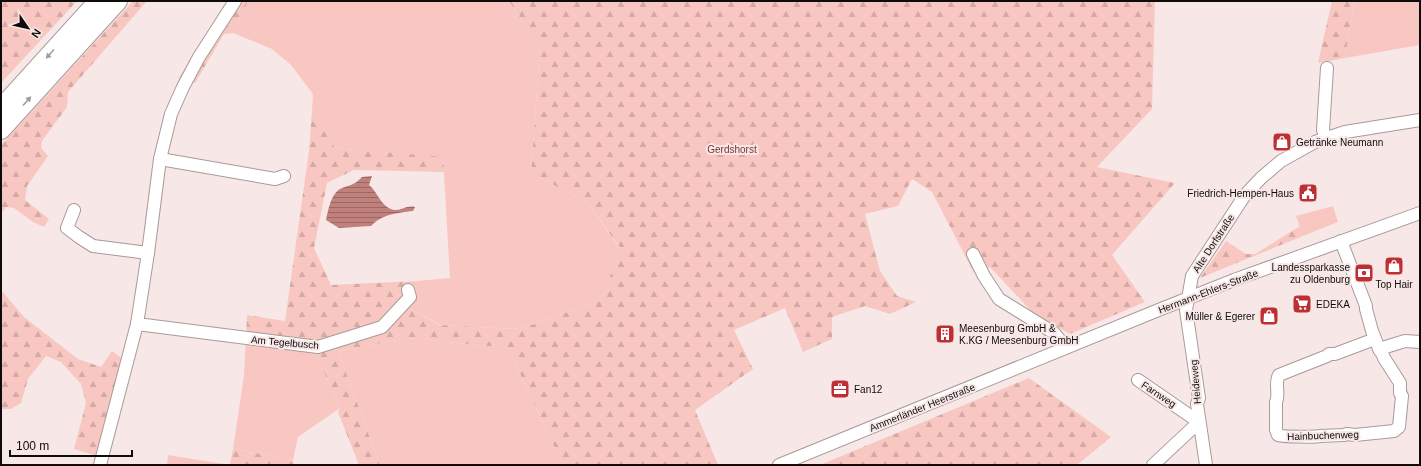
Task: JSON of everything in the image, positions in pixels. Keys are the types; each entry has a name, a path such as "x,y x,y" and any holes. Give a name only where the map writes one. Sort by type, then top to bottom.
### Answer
{"highway":[{"path":"1,108 98,1"},
{"path":"1,130 118,1"}],"street":[{"path":"100,465 137,324 148,254 160,159 171,114 198,57 235,1"},
{"path":"1326,138 1323,130 1327,68"},
{"name":"Alte Dorfstraße","path":"1188,298 1193,273 1249,190 1281,161 1303,148 1345,132 1420,120"},
{"path":"160,159 275,179 284,176"},
{"path":"74,210 67,228 93,246 148,254"},
{"name":"Hermann-Ehlers-Straße","path":"1066,348 1188,298 1340,241 1420,213"},
{"name":"Hainbuchenweg","path":"1340,241 1366,306 1371,328 1377,344 1401,385 1399,427 1397,430 1355,435 1347,434 1317,437 1283,437 1278,435 1276,424 1276,402 1277,378 1279,375 1329,354 1335,354 1377,344 1405,341 1420,342"},
{"path":"973,254 984,276 999,299 1054,333 1066,348"},
{"name":"Am Tegelbusch","path":"137,324 318,347 382,327 410,297 408,290"},
{"name":"Heideweg","path":"1188,298 1186,310 1199,398 1197,404 1206,465"},
{"name":"Ammerländer Heerstraße","path":"779,465 1066,348"},
{"name":"Farnweg","path":"1138,380 1199,422"},
{"path":"1153,465 1199,422"}],"green space":[{"path":"1,1 77,1 1,83"},
{"path":"133,1 147,1 68,92 67,107 42,141 41,148 48,156 27,186 25,200 49,219 44,227 33,222 14,208 6,207 1,214 1,145"},
{"path":"228,1 248,1 233,33 224,34 195,83 178,79"},
{"path":"248,1 509,1 540,49 531,173 588,203 620,249 602,299 535,324 515,329 441,325 408,308 417,281 450,278 443,158 335,148 312,110 313,94 291,65 272,49 233,33"},
{"name":"Gerdshorst","path":"509,1 1155,1 1152,109 1097,167 1175,183 1112,255 1145,302 1070,334 1033,313 990,267 974,273 932,192 912,179 898,206 865,214 880,271 897,296 916,302 890,314 865,306 832,317 832,339 803,352 785,308 734,330 753,369 695,410 718,465 563,465 508,348 408,338 338,351 380,465 359,465 338,412 340,408 313,347 246,337 247,315 285,321 309,151 312,110 335,148 443,157 444,172 354,170 327,183 314,248 331,285 417,281 408,308 440,325 515,329 535,324 602,299 620,248 588,203 531,173 540,49"},
{"path":"1332,1 1354,1 1345,58 1318,63"},
{"path":"1354,1 1420,1 1420,45 1345,58"},
{"path":"1333,206 1338,222 1303,236 1296,216"},
{"path":"1300,226 1303,236 1200,278 1226,241 1246,254 1255,254"},
{"path":"1,290 24,317 78,359 101,367 112,351 124,360 97,456 74,449 86,403 81,384 61,362 46,356 28,379 21,403 11,409 1,409"},
{"path":"408,338 508,348 563,465 380,465 338,351"},
{"path":"246,339 313,347 340,408 298,437 293,460 233,449 244,375"},
{"path":"1029,378 1111,437 1077,465 820,465"},
{"path":"233,449 293,460 294,465 230,465"},
{"path":"168,455 230,465 167,465"}],"shaded area":[{"path":"372,176 369,185 387,207 396,210 415,207 413,211 396,213 380,219 371,226 339,228 326,220 330,203 337,191 353,184 362,177"}],"place":[{"name":"Getränke Neumann","path":"1282,142"},
{"name":"Friedrich-Hempen-Haus","path":"1308,193"},
{"name":"Top Hair","path":"1394,266"},
{"name":"Landessparkasse zu Oldenburg","path":"1364,273"},
{"name":"EDEKA","path":"1302,304"},
{"name":"Müller & Egerer","path":"1269,316"},
{"name":"Meesenburg GmbH & K.KG / Meesenburg GmbH","path":"945,334"},
{"name":"Fan12","path":"840,389"}]}
